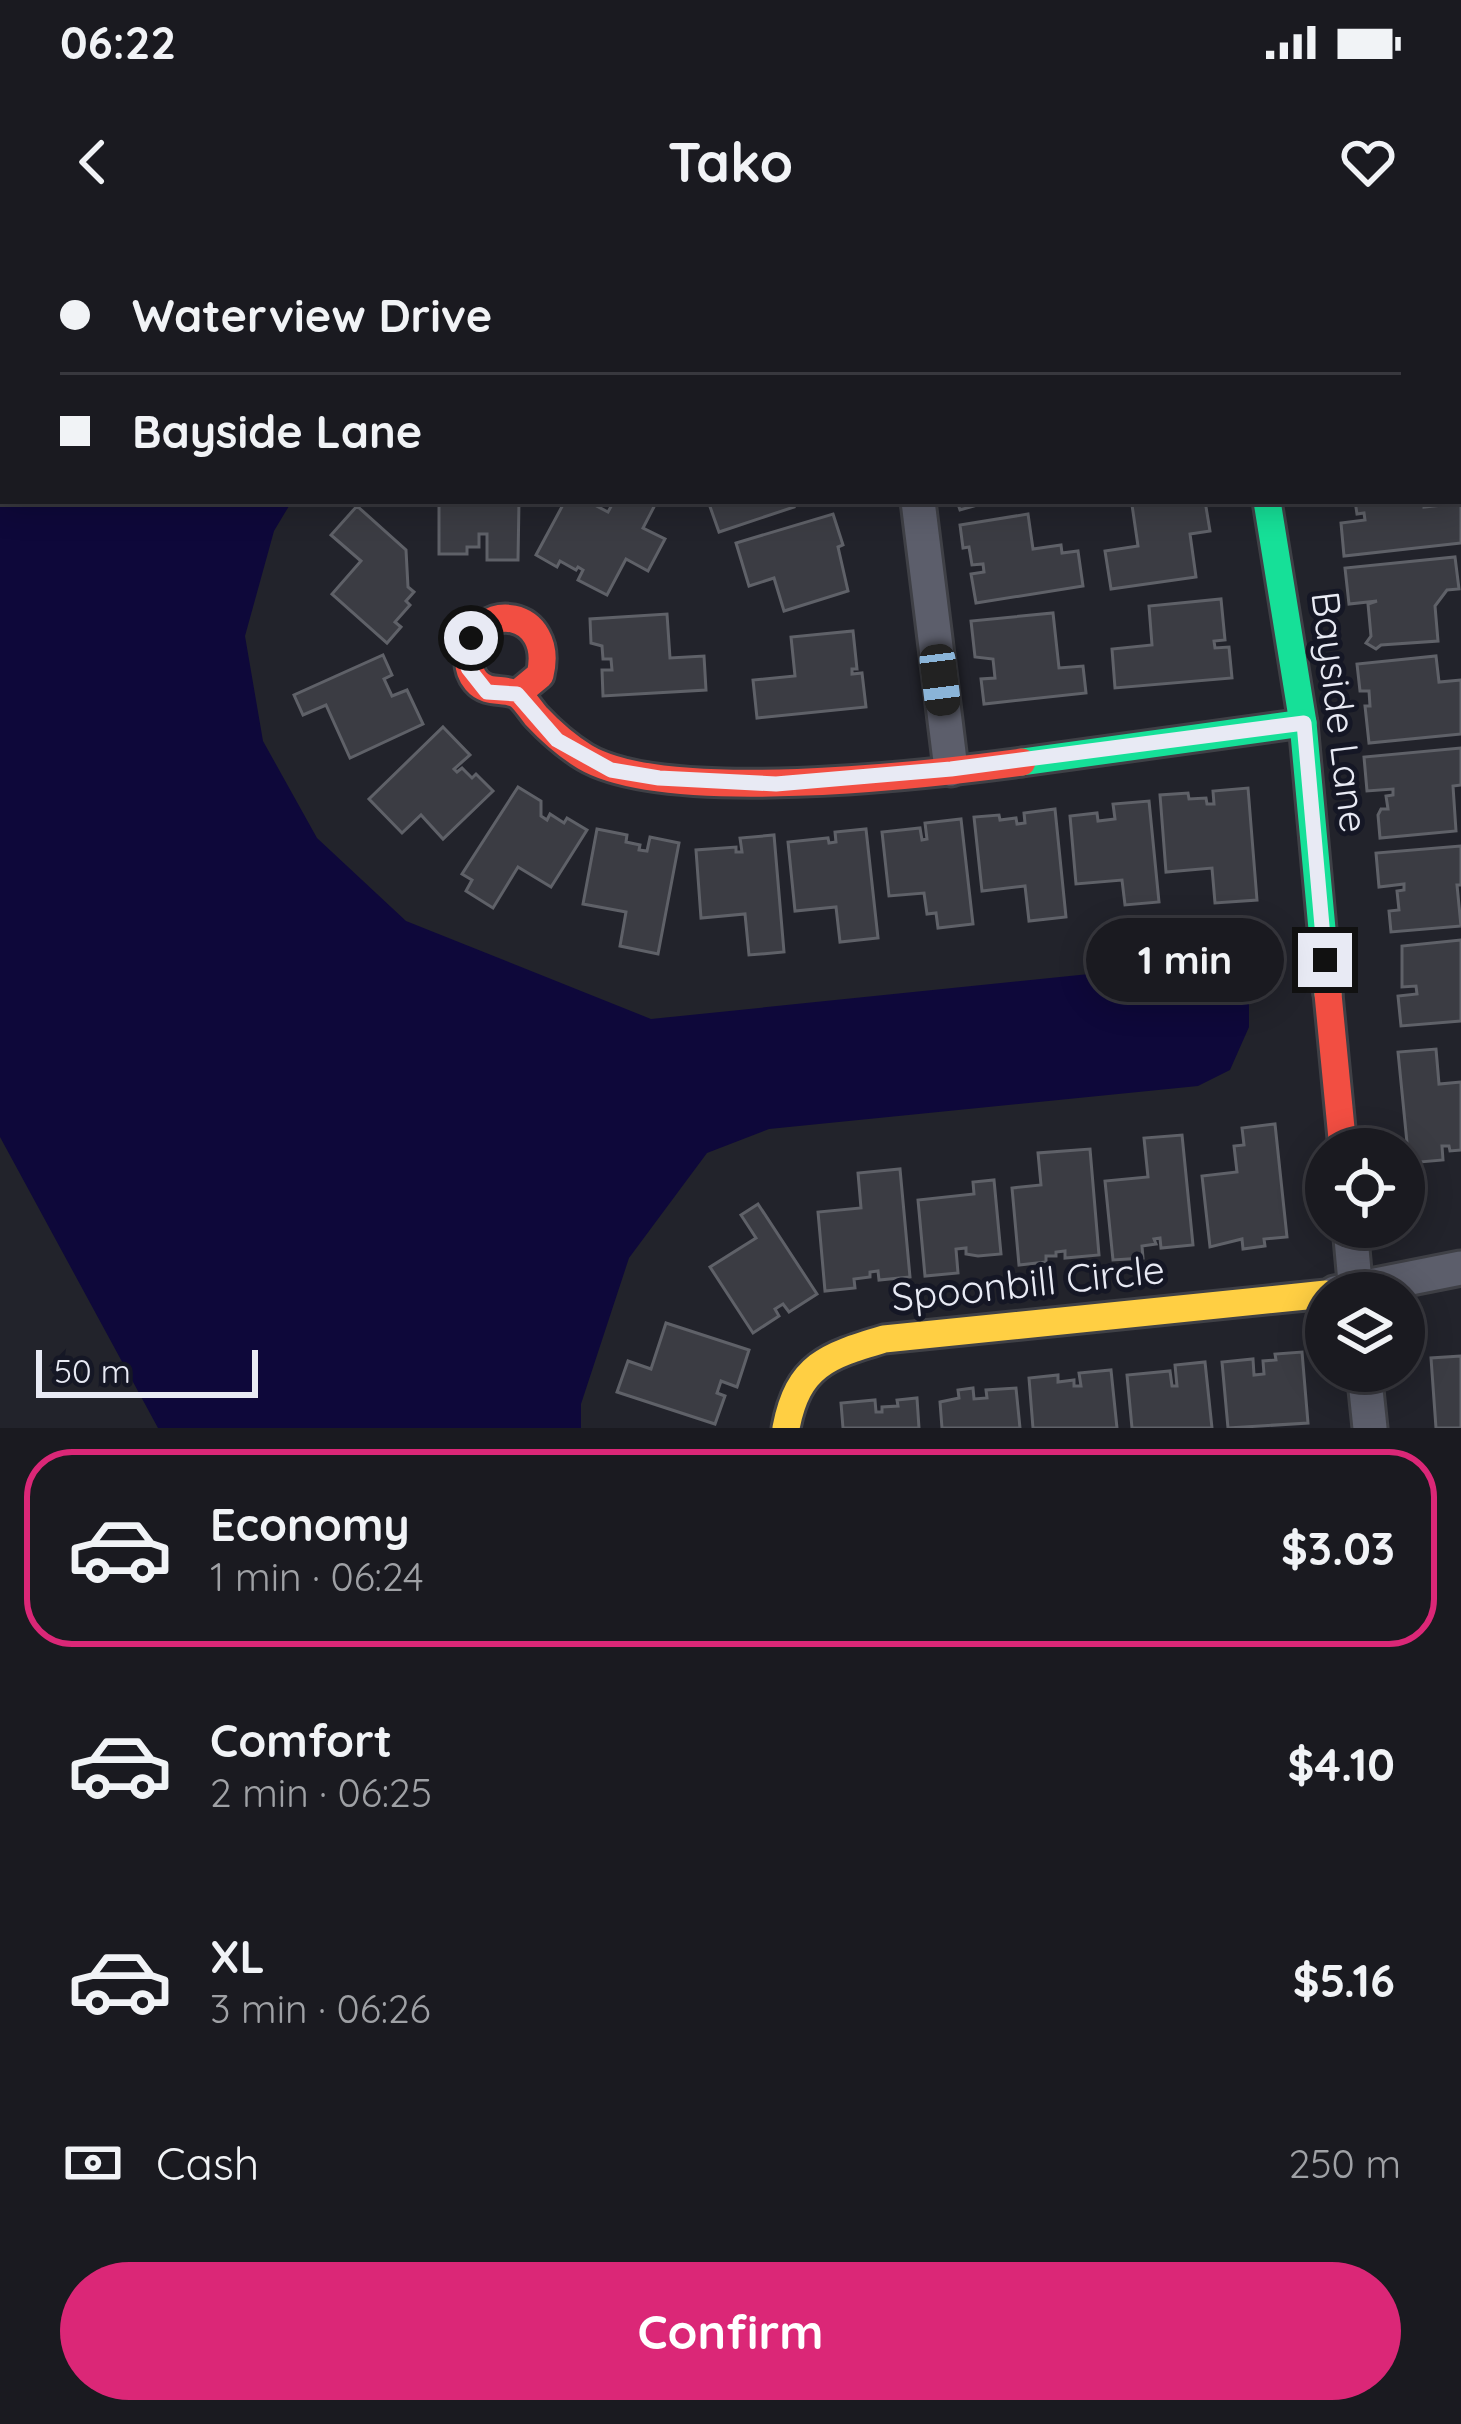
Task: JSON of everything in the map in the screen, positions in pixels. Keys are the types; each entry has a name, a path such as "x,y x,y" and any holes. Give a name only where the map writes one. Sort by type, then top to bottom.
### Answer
{"street":[{"path":"918,504 951,769"},
{"name":"Bayside Lane","path":"1268,504 1304,723 1341,1128"},
{"path":"517,694 557,740 611,770 659,778 776,784 951,769 1304,723"},
{"name":"Spoonbill Circle","path":"1425,1276 1461,1268"},
{"name":"Spoonbill Circle","path":"786,1428 790,1394 825,1356 884,1339 1305,1297"},
{"path":"1366,1392 1370,1428"}],"shaded area":[{"path":"0,504 290,504 274,531 245,636 263,741 317,838 406,921 651,1019 1206,962 1249,1000 1249,1027 1230,1070 1198,1086 769,1129 707,1153 629,1258 581,1404 581,1428 158,1428 0,1137"}],"building":[{"path":"439,504 519,504 518,560 487,560 487,534 479,534 479,547 467,547 467,554 439,554"},
{"path":"563,504 593,504 608,512 612,504 655,504 643,528 665,539 648,571 626,559 607,595 578,580 583,570 578,567 560,561 557,567 536,555"},
{"path":"709,504 793,504 794,507 719,532"},
{"path":"1206,504 1210,531 1190,534 1196,577 1111,589 1105,551 1138,546 1132,505"},
{"path":"1355,504 1461,504 1461,543 1344,556 1341,523 1365,520 1364,513 1357,514"},
{"path":"357,506 406,550 408,587 414,592 395,622 401,627 387,643 332,594 361,561 331,535"},
{"path":"833,514 843,545 838,547 848,591 784,611 774,578 749,586 736,543"},
{"path":"1028,514 1033,549 1061,545 1062,553 1078,551 1083,586 976,603 971,574 984,572 983,564 972,565 969,547 963,548 960,525"},
{"path":"1455,557 1459,589 1447,590 1435,606 1438,641 1376,649 1366,643 1371,636 1368,604 1377,601 1349,604 1345,568"},
{"path":"1221,599 1225,640 1214,641 1215,648 1229,647 1232,678 1115,688 1112,649 1152,645 1149,606"},
{"path":"1053,613 1059,668 1083,666 1086,693 984,704 981,679 995,678 993,659 975,657 971,621"},
{"path":"667,614 670,658 704,656 706,690 603,696 602,670 612,670 611,659 603,659 602,646 591,643 590,619"},
{"path":"853,631 857,669 852,674 862,673 866,707 757,718 753,680 795,676 791,637"},
{"path":"383,655 392,675 384,679 392,696 407,690 423,724 350,758 326,705 303,715 294,695"},
{"path":"1436,656 1439,682 1461,680 1461,734 1369,743 1365,706 1370,706 1369,691 1360,691 1357,664"},
{"path":"443,727 470,755 454,769 462,768 472,778 476,774 493,791 443,839 421,815 402,833 369,799"},
{"path":"1461,748 1461,785 1453,786 1456,831 1380,838 1378,815 1381,809 1388,809 1386,796 1393,795 1393,789 1367,791 1364,757"},
{"path":"518,787 541,801 541,816 547,820 550,814 564,823 567,818 587,830 551,887 518,867 493,908 466,891 472,880 462,874"},
{"path":"1248,788 1257,900 1215,903 1212,868 1166,872 1160,795 1188,793 1189,799 1206,798 1207,804 1214,804 1213,791"},
{"path":"1149,801 1159,902 1125,905 1122,880 1076,884 1070,816 1097,813 1098,821 1115,819 1113,804"},
{"path":"1055,809 1066,917 1029,921 1025,886 982,891 974,817 999,815 1000,820 1016,818 1017,824 1025,823 1024,813"},
{"path":"961,819 973,924 938,928 936,913 927,914 924,893 889,896 882,832 920,828 922,840 927,839 925,823"},
{"path":"597,829 627,835 626,842 640,845 639,850 647,851 650,837 679,843 658,954 620,946 626,912 583,904"},
{"path":"866,829 878,938 840,942 836,907 795,911 788,842 828,838 829,843 836,842 835,832"},
{"path":"774,835 784,952 749,955 745,914 701,918 696,850 736,847 736,852 742,852 740,838"},
{"path":"1461,846 1461,885 1457,885 1461,926 1391,932 1389,911 1399,910 1397,891 1404,890 1404,884 1379,887 1376,853"},
{"path":"1461,940 1461,1021 1401,1026 1398,996 1417,994 1416,986 1402,987 1402,946"},
{"path":"1436,1049 1439,1084 1461,1082 1461,1150 1442,1146 1443,1160 1425,1162 1425,1128 1406,1128 1398,1052"},
{"path":"1275,1124 1287,1237 1264,1239 1265,1246 1243,1249 1242,1239 1210,1247 1202,1176 1237,1172 1234,1146 1244,1145 1242,1128"},
{"path":"1182,1135 1193,1245 1161,1248 1160,1238 1154,1239 1156,1244 1142,1246 1143,1258 1113,1260 1105,1181 1148,1177 1144,1138"},
{"path":"1090,1149 1099,1255 1065,1258 1065,1251 1056,1252 1056,1256 1046,1256 1046,1262 1019,1265 1012,1188 1041,1185 1038,1153"},
{"path":"900,1169 910,1277 879,1280 878,1271 870,1272 870,1277 854,1279 855,1288 825,1291 818,1212 861,1208 858,1173"},
{"path":"994,1180 1001,1254 978,1256 966,1254 966,1248 956,1249 958,1273 925,1276 918,1200 974,1194 973,1182"},
{"path":"758,1204 817,1294 789,1312 783,1304 775,1309 779,1316 753,1333 710,1267 756,1238 741,1215"},
{"path":"666,1323 749,1350 737,1387 721,1381 717,1393 725,1396 715,1424 617,1392 628,1361 651,1369"},
{"path":"1302,1352 1308,1423 1228,1428 1222,1362 1253,1359 1254,1375 1264,1374 1263,1361 1276,1360 1275,1354"},
{"path":"1461,1356 1461,1428 1436,1428 1431,1358"},
{"path":"1205,1362 1212,1428 1132,1428 1127,1375 1170,1371 1172,1386 1177,1386 1175,1365"},
{"path":"1111,1370 1117,1428 1033,1428 1029,1378 1058,1375 1058,1382 1074,1380 1074,1386 1081,1386 1079,1373"},
{"path":"973,1388 974,1399 987,1398 986,1390 1016,1388 1020,1428 942,1428 940,1402 959,1398 958,1390"},
{"path":"917,1398 919,1428 843,1428 841,1403 875,1400 876,1412 882,1412 882,1407 898,1406 897,1400"}],"traffic: fast":[{"path":"1267,504 1303,723 1328,994"},
{"path":"1022,762 1303,723"}],"traffic: slow":[{"path":"786,1428 798,1390 818,1366 884,1339 1305,1296"}],"traffic: jam":[{"path":"517,694 540,675 542,653 537,636 526,625 499,619 475,637 469,663 476,681 518,695 572,748 623,772 674,780 798,782 1022,762"},
{"path":"1328,994 1341,1128"}],"route":[{"path":"471,638 468,668 487,692 517,694 557,740 611,770 659,778 776,784 951,769 1304,723 1325,960"}]}
